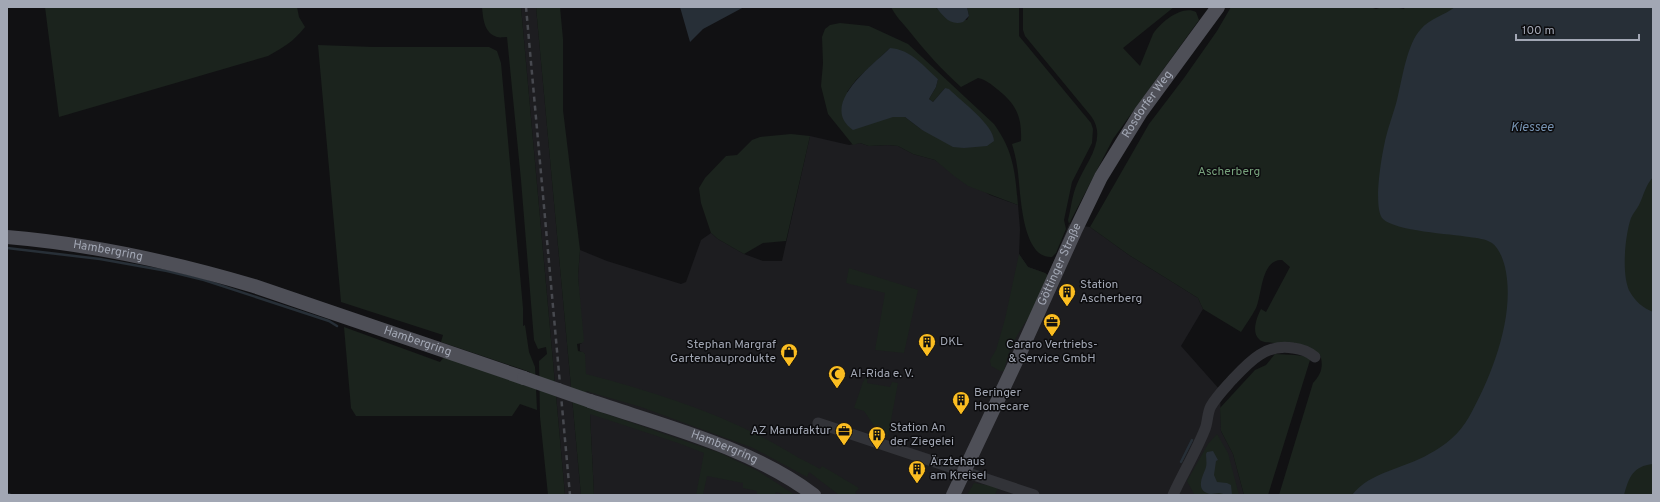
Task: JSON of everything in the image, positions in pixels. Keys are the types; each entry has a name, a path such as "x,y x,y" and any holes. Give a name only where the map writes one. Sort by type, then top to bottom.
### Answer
{"main road":[{"name":"Rosdorfer Weg","path":"1086,208 1100,178 1130,130 1218,7"},
{"name":"Göttinger Straße","path":"953,495 1086,208"},
{"name":"Hambergring","path":"7,237 65,243 118,252 209,272 254,286 715,443 752,458 779,472 814,495"}],"street":[{"path":"1173,495 1205,428 1211,406 1254,358 1265,351 1277,347 1288,347 1305,351 1315,357"},
{"path":"818,423 1034,495"}],"shaded area":[{"path":"521,7 536,7 581,495 565,495"},
{"path":"810,136 849,145 860,143 869,146 898,146 913,154 935,160 990,195 1018,205 1020,229 1019,254 1028,267 1048,275 1069,224 1090,227 1129,255 1198,298 1203,309 1181,346 1220,390 1221,431 1233,454 1244,495 594,495 590,414 586,407 586,391 589,392 585,374 585,354 580,351 580,344 582,343 578,276 580,250 607,261 681,284 686,282 701,240 711,233 718,239 744,254 763,261 782,261"}],"green space":[{"path":"45,7 297,7 299,17 305,27 288,44 268,56 59,117"},
{"path":"482,7 521,7 565,495 548,495 540,417 539,361 547,354 546,347 538,349 534,340 521,180 507,37 497,37 489,32 485,25"},
{"path":"536,7 560,7 563,39 563,110 580,250 578,276 584,341 577,344 578,351 585,354 586,374 668,398 722,418 749,430 820,469 822,466 859,488 855,493 858,495 839,495 809,472 807,477 753,448 641,407 586,391 586,407 720,453 758,471 795,495 783,495 776,492 775,495 757,495 757,491 743,488 743,483 707,476 703,495 696,495 704,453 590,414 594,495 581,495"},
{"path":"891,7 936,7 937,9 967,20 969,16 967,7 1019,7 1019,36 1091,123 1093,129 1092,143 1072,182 1064,220 1066,229 1056,253 1052,257 1041,255 1034,247 1028,235 1024,220 1017,163 1012,144 1021,141 1021,132 1019,118 1013,105 995,87 981,79 978,78 961,87 928,54 897,17"},
{"path":"1023,7 1174,7 1123,48 1140,66 1153,34 1166,20 1178,13 1190,10 1196,12 1199,20 1113,139 1069,224 1068,220 1075,188 1094,150 1097,133 1096,125 1091,116 1025,36 1023,30"},
{"name":"Ascherberg","path":"1231,7 1370,7 1376,9 1390,7 1404,9 1405,7 1653,7 1653,495 1279,495 1313,383 1320,374 1322,367 1320,355 1262,341 1255,332 1256,320 1261,309 1266,312 1290,267 1282,260 1275,261 1270,265 1263,279 1256,308 1241,332 1203,309 1198,298 1129,255 1090,227 1149,124 1217,31"},
{"path":"840,23 869,26 908,44 994,124 1001,134 1010,153 1016,182 1018,205 968,186 935,160 913,154 898,146 869,146 860,143 853,145 828,114 821,86 823,63 822,37 825,29 830,25","holes":["890,48 938,79 936,87 929,99 933,102 945,88 987,146 978,146 922,130 905,117 893,117 847,92 856,80"]},
{"path":"318,45 373,47 489,47 497,51 501,63 523,308 523,326 525,325 529,352 535,367 537,410 520,404 512,416 356,416 351,408 344,327 440,362 444,357 530,387 530,372 441,342 443,335 341,302"},
{"path":"791,134 810,136 786,241 763,243 744,254 718,239 711,233 701,203 699,188 705,178 726,156 737,155 752,140 760,137"},
{"path":"1019,254 1028,267 1045,273 1048,276 1040,299 1014,341 1004,371 1000,371 991,366 990,360 996,350 1005,319"},
{"path":"849,268 918,290 904,353 875,350 885,293 846,283"},
{"path":"1275,354 1311,357 1268,495 1244,495 1233,454 1221,431 1220,408 1255,370 1266,365"},
{"path":"866,377 868,377 867,383 890,387 892,382 898,383 888,436 879,433 864,411 854,408"},
{"path":"1217,434 1228,453 1239,495 1194,494 1187,481 1208,444"},
{"path":"974,483 998,487 995,495 967,495"}],"water":[{"path":"680,7 744,7 703,29 690,42"},
{"path":"936,7 967,7 969,16 963,22 954,23 941,14"},
{"name":"Kiessee","path":"1455,7 1653,7 1653,177 1631,218 1627,234 1625,266 1627,285 1630,292 1640,304 1653,312 1653,464 1646,465 1636,470 1630,478 1624,495 1352,495 1360,487 1378,475 1429,454 1441,447 1457,434 1469,417 1486,383 1500,345 1505,325 1508,286 1503,261 1499,251 1494,245 1481,239 1399,226 1389,223 1383,219 1380,214 1378,195 1381,162 1387,134 1412,43 1416,35 1424,26"},
{"path":"890,48 898,49 911,55 938,79 936,87 929,99 933,102 945,88 949,89 983,121 993,135 994,141 987,146 964,148 953,147 922,130 905,117 893,117 853,130 844,120 841,109 845,98 861,75"},
{"path":"1213,451 1218,460 1216,461 1214,475 1217,482 1231,485 1232,495 1219,493 1208,494 1203,491 1201,481 1206,465 1206,454 1207,452"}],"waterway":[{"path":"7,248 100,259 167,271 204,280 329,321 337,326"},
{"path":"1181,462 1192,440"}],"railway":[{"path":"526,7 570,495"}],"place":[{"name":"Station Ascherberg","path":"1067,307"},
{"name":"Cararo Vertriebs- & Service GmbH","path":"1052,337"},
{"name":"DKL","path":"927,357"},
{"name":"Stephan Margraf Gartenbauprodukte","path":"789,367"},
{"name":"Al-Rida e. V.","path":"837,389"},
{"name":"Beringer Homecare","path":"961,415"},
{"name":"AZ Manufaktur","path":"844,446"},
{"name":"Station An der Ziegelei","path":"877,450"},
{"name":"Ärztehaus am Kreisel","path":"917,484"}]}
